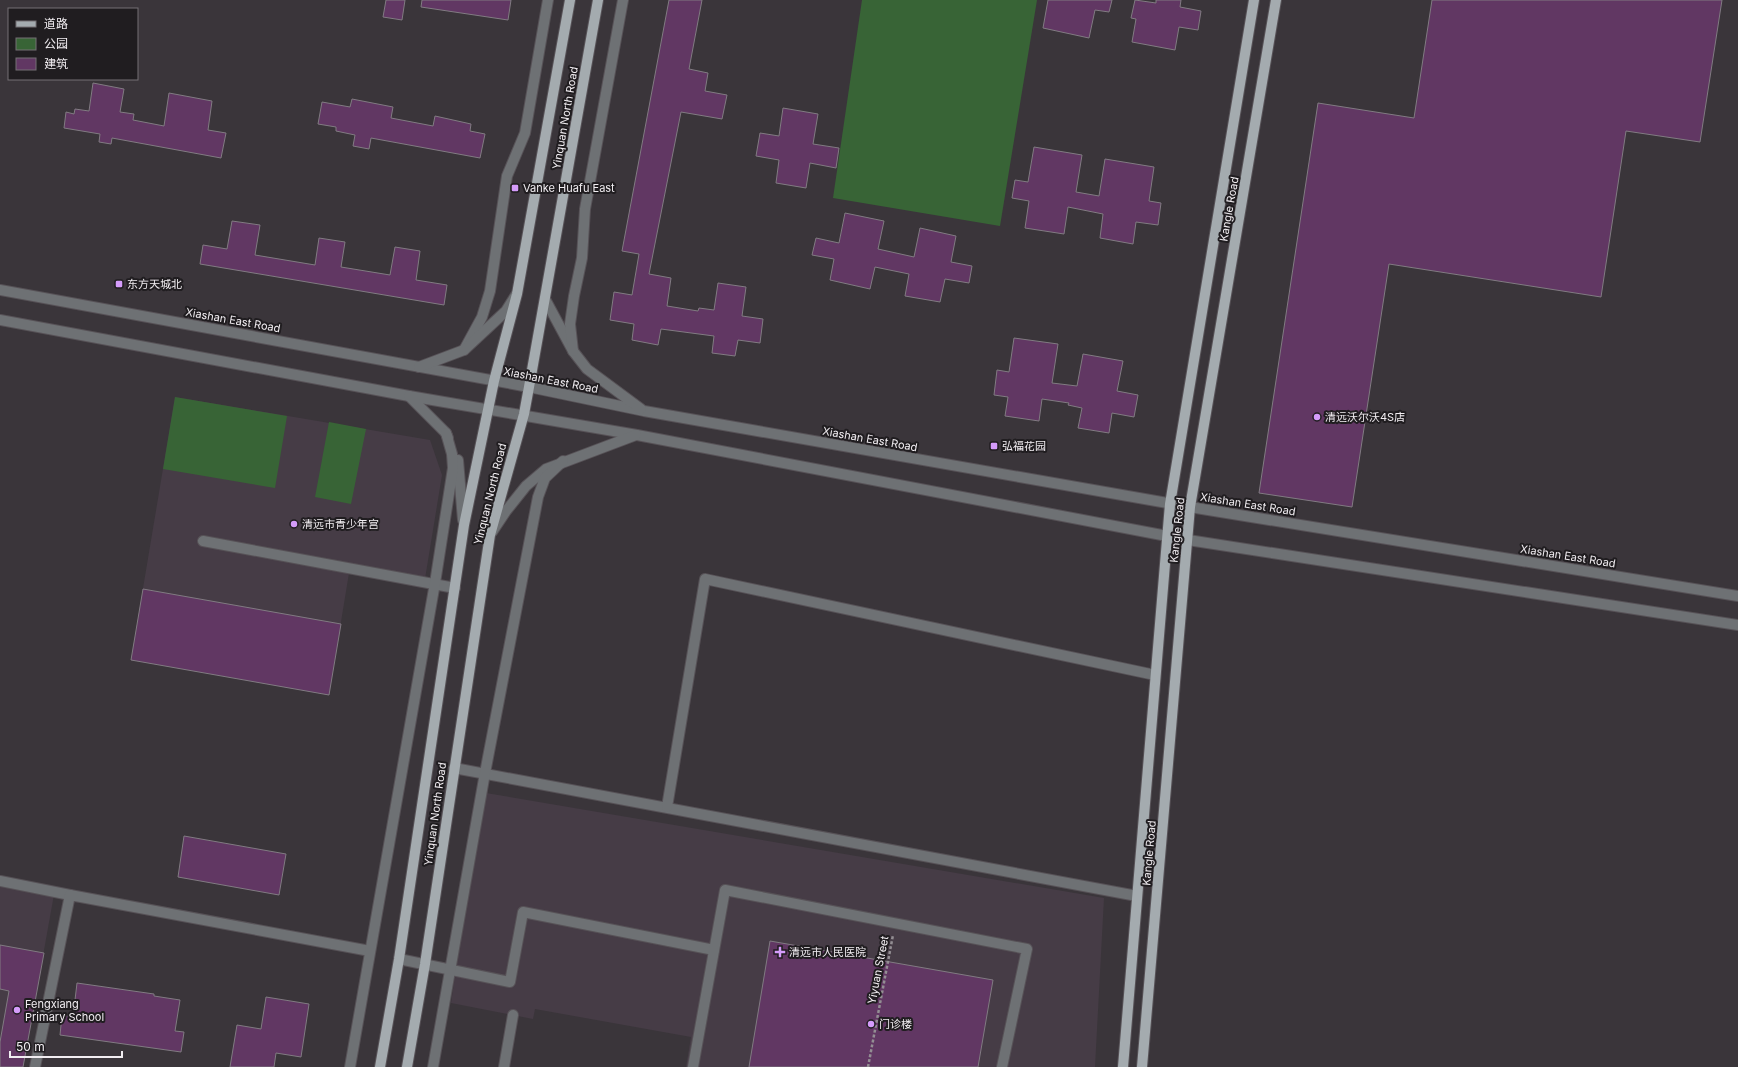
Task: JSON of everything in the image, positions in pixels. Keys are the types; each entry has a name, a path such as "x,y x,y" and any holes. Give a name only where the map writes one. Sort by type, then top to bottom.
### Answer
{"main road":[{"name":"Yinquan North Road","path":"380,1067 399,959 464,525 494,381 517,294 570,0"},
{"name":"Yinquan North Road","path":"407,1067 426,964 454,768 490,535 524,414 598,0"},
{"name":"Kangle Road","path":"1123,1067 1166,535 1254,0"},
{"name":"Kangle Road","path":"1142,1067 1190,507 1276,0"}],"street":[{"path":"464,350 482,317 490,291 507,176 526,133 548,0"},
{"path":"573,351 570,324 582,258 585,209 623,0"},
{"name":"Xiashan East Road","path":"0,290 529,387 644,411 1170,504 1738,596"},
{"path":"419,367 464,350 506,311 517,294"},
{"path":"545,299 573,351 587,369 644,411"},
{"path":"0,320 409,396 524,414 1188,540 1738,625"},
{"path":"409,396 446,434 457,458 464,525"},
{"path":"350,1067 435,583 453,468 452,454 446,434"},
{"path":"490,535 506,511 526,486 546,469 563,461 637,435"},
{"path":"433,1067 485,773 538,497 545,478 563,461"},
{"path":"203,541 435,583 455,588"},
{"path":"667,807 705,579 1155,674"},
{"path":"454,768 1137,896"},
{"path":"0,881 370,951"},
{"path":"693,1067 725,890 1027,949 1002,1067"},
{"path":"35,1067 70,895"},
{"path":"399,959 510,982 523,912 714,950"},
{"path":"504,1067 513,1016"}],"path":[{"name":"Yiyuan Street","path":"868,1067 895,923"}],"shaded area":[{"name":"清远市青少年宫","path":"175,397 430,440 442,475 424,585 349,573 329,695 131,660"},
{"name":"清远市人民医院","path":"486,793 1104,898 1095,1067 686,1067 691,1037 535,1009 533,1019 451,1003 466,901"},
{"name":"Fengxiang Primary School","path":"0,878 55,889 23,1067 0,1067"}],"green space":[{"path":"862,0 1037,0 1000,226 833,198"},
{"path":"175,397 287,416 275,488 163,469"},
{"path":"329,422 366,429 351,504 315,497"}],"building":[{"path":"386,0 405,0 402,20 383,17"},
{"path":"422,0 511,0 508,20 421,7"},
{"path":"669,0 702,0 689,69 708,73 705,91 727,95 722,119 681,112 649,274 671,278 667,306 698,311 699,308 714,310 718,283 746,287 742,316 763,319 760,343 738,340 735,356 712,353 714,336 661,329 658,345 632,340 634,324 610,320 614,292 632,295 639,254 622,251"},
{"path":"1048,0 1112,0 1109,12 1095,10 1089,38 1043,28"},
{"path":"1135,0 1156,3 1156,0 1181,0 1180,7 1201,11 1198,30 1179,27 1175,50 1132,42 1136,19 1131,18"},
{"path":"1432,0 1722,0 1700,142 1626,131 1601,297 1389,264 1352,507 1259,493 1318,103 1414,118"},
{"path":"93,83 124,89 120,112 134,114 133,120 164,126 169,93 212,101 208,130 226,133 221,158 112,138 111,144 99,142 100,134 64,128 66,112 74,114 75,109 89,111"},
{"path":"352,99 393,107 391,118 433,126 435,116 471,124 470,131 485,134 480,158 371,138 369,149 353,146 355,135 336,131 336,127 318,124 322,102 350,107"},
{"path":"783,108 818,114 813,144 839,148 836,168 810,163 806,188 776,183 779,160 756,156 760,133 779,136"},
{"path":"1034,147 1082,155 1076,192 1099,196 1105,159 1154,167 1149,201 1161,203 1158,225 1136,222 1133,244 1100,238 1103,214 1068,207 1064,234 1025,228 1029,201 1012,198 1015,180 1028,182"},
{"path":"845,213 884,221 878,249 914,257 920,228 956,236 951,262 972,266 969,283 945,279 940,302 905,296 909,274 875,267 870,289 830,280 834,259 812,255 816,238 839,243"},
{"path":"232,221 260,225 255,255 315,265 319,238 345,242 341,267 390,275 395,247 420,251 416,280 447,285 444,305 200,264 203,245 227,249"},
{"path":"1014,338 1058,344 1052,383 1077,386 1083,354 1123,361 1117,391 1138,395 1134,417 1112,413 1109,433 1078,428 1082,408 1068,405 1069,403 1042,399 1039,421 1005,416 1008,397 994,395 997,370 1009,372"},
{"path":"143,589 341,624 329,695 131,660"},
{"path":"184,836 286,854 279,895 178,877"},
{"name":"门诊楼","path":"770,941 993,980 978,1067 749,1067"},
{"path":"0,945 44,953 23,1067 0,1067 0,1042 9,991 0,989"},
{"path":"77,983 154,994 154,996 180,1000 175,1031 184,1032 181,1052 60,1035 62,1015 73,1017"},
{"path":"266,997 309,1004 301,1057 276,1053 274,1067 230,1067 237,1025 261,1029"}],"place":[{"name":"Vanke Huafu East","path":"515,188"},
{"name":"东方天城北","path":"119,284"},
{"name":"清远沃尔沃4S店","path":"1317,417"},
{"name":"弘福花园","path":"994,446"},
{"name":"清远市青少年宫","path":"294,524"},
{"name":"清远市人民医院","path":"780,952"},
{"name":"Fengxiang Primary School","path":"17,1010"},
{"name":"门诊楼","path":"871,1024"}]}
